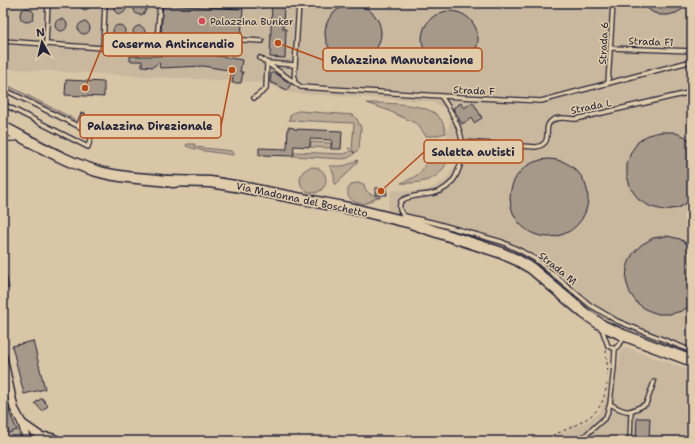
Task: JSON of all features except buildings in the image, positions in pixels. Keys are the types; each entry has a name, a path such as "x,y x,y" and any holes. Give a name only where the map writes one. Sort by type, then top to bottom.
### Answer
{"main road":[{"name":"Via Madonna del Boschetto","path":"3,127 58,156 87,168 114,175 228,190 406,227 434,231 499,252 531,268 584,313 603,326 692,361"}],"street":[{"path":"3,357 14,408 22,423 27,441"},
{"path":"22,423 42,437"},
{"path":"35,441 42,437 48,436 59,441"}],"lane":[{"path":"46,44 48,3"},
{"path":"103,48 105,3"},
{"path":"3,41 103,48 150,49 158,42 160,3"},
{"path":"205,3 264,6"},
{"path":"294,82 299,3"},
{"name":"Strada 6","path":"608,83 613,3"},
{"path":"190,37 262,41"},
{"name":"Strada F1","path":"610,48 692,51"},
{"name":"Strada F","path":"260,58 300,88 541,101 692,62"},
{"path":"254,98 266,89 267,63 295,65"},
{"path":"3,89 92,133 88,148 3,104"},
{"name":"Strada L","path":"463,142 536,147 545,144 547,141 548,128 552,120 562,118 576,119 692,92"},
{"path":"441,96 450,108 463,142"},
{"path":"78,126 84,115"},
{"path":"3,139 14,139 20,136"},
{"name":"Strada M","path":"463,142 461,164 450,185 440,191 403,199 400,203 400,210 402,214 502,242 535,259 590,305 617,321 692,351"},
{"path":"603,326 602,332 608,346 614,349"},
{"path":"578,441 606,417 610,404 614,367 614,349 622,341 623,335"},
{"path":"610,404 621,410 631,412 646,404 654,382"},
{"path":"630,441 631,412"}],"path":[{"path":"348,148 355,153"},
{"path":"608,346 606,351 608,377"},
{"path":"542,441 586,420 596,411 605,396 607,383"}],"shaded area":[{"path":"3,3 692,3 692,355 615,326 588,310 533,264 500,246 386,214 392,190 427,190 446,180 456,164 458,150 449,144 446,133 451,120 445,109 435,103 288,93 268,83 11,69 3,65"},
{"path":"3,83 74,119 73,122 3,87"},
{"path":"367,103 403,104 429,110 440,118 446,133 426,136 418,125 413,122"},
{"path":"299,111 353,115 357,119 361,128 359,148 355,153 352,150 354,123 289,120 292,114"},
{"path":"311,142 331,143 331,148 310,147"},
{"path":"187,144 195,144 195,147 231,151 234,154 197,150 186,146"},
{"path":"449,145 449,155 445,165 436,176 416,183 401,183 412,178 421,171 425,165 430,149"},
{"path":"351,151 354,153 353,155 342,159 294,156 295,152 344,154"},
{"path":"357,160 358,161 346,175 334,184 334,174 329,166 347,165"},
{"path":"313,167 322,171 326,180 322,189 313,193 304,189 300,180 304,171"},
{"path":"352,184 364,184 366,190 370,194 381,197 364,203 351,200 348,196 348,189"},
{"path":"624,348 628,348 686,369 689,372 692,378 692,441 545,441 586,422 599,413 607,396 610,367 619,367 620,354"},
{"path":"3,380 4,392 10,414 22,441 3,441"}],"place":[{"name":"Palazzina Bunker","path":"202,21"},
{"name":"Palazzina Manutenzione","path":"278,43"},
{"name":"Palazzina Direzionale","path":"232,70"},
{"name":"Caserma Antincendio","path":"85,88"},
{"name":"Saletta autisti","path":"381,191"}]}
